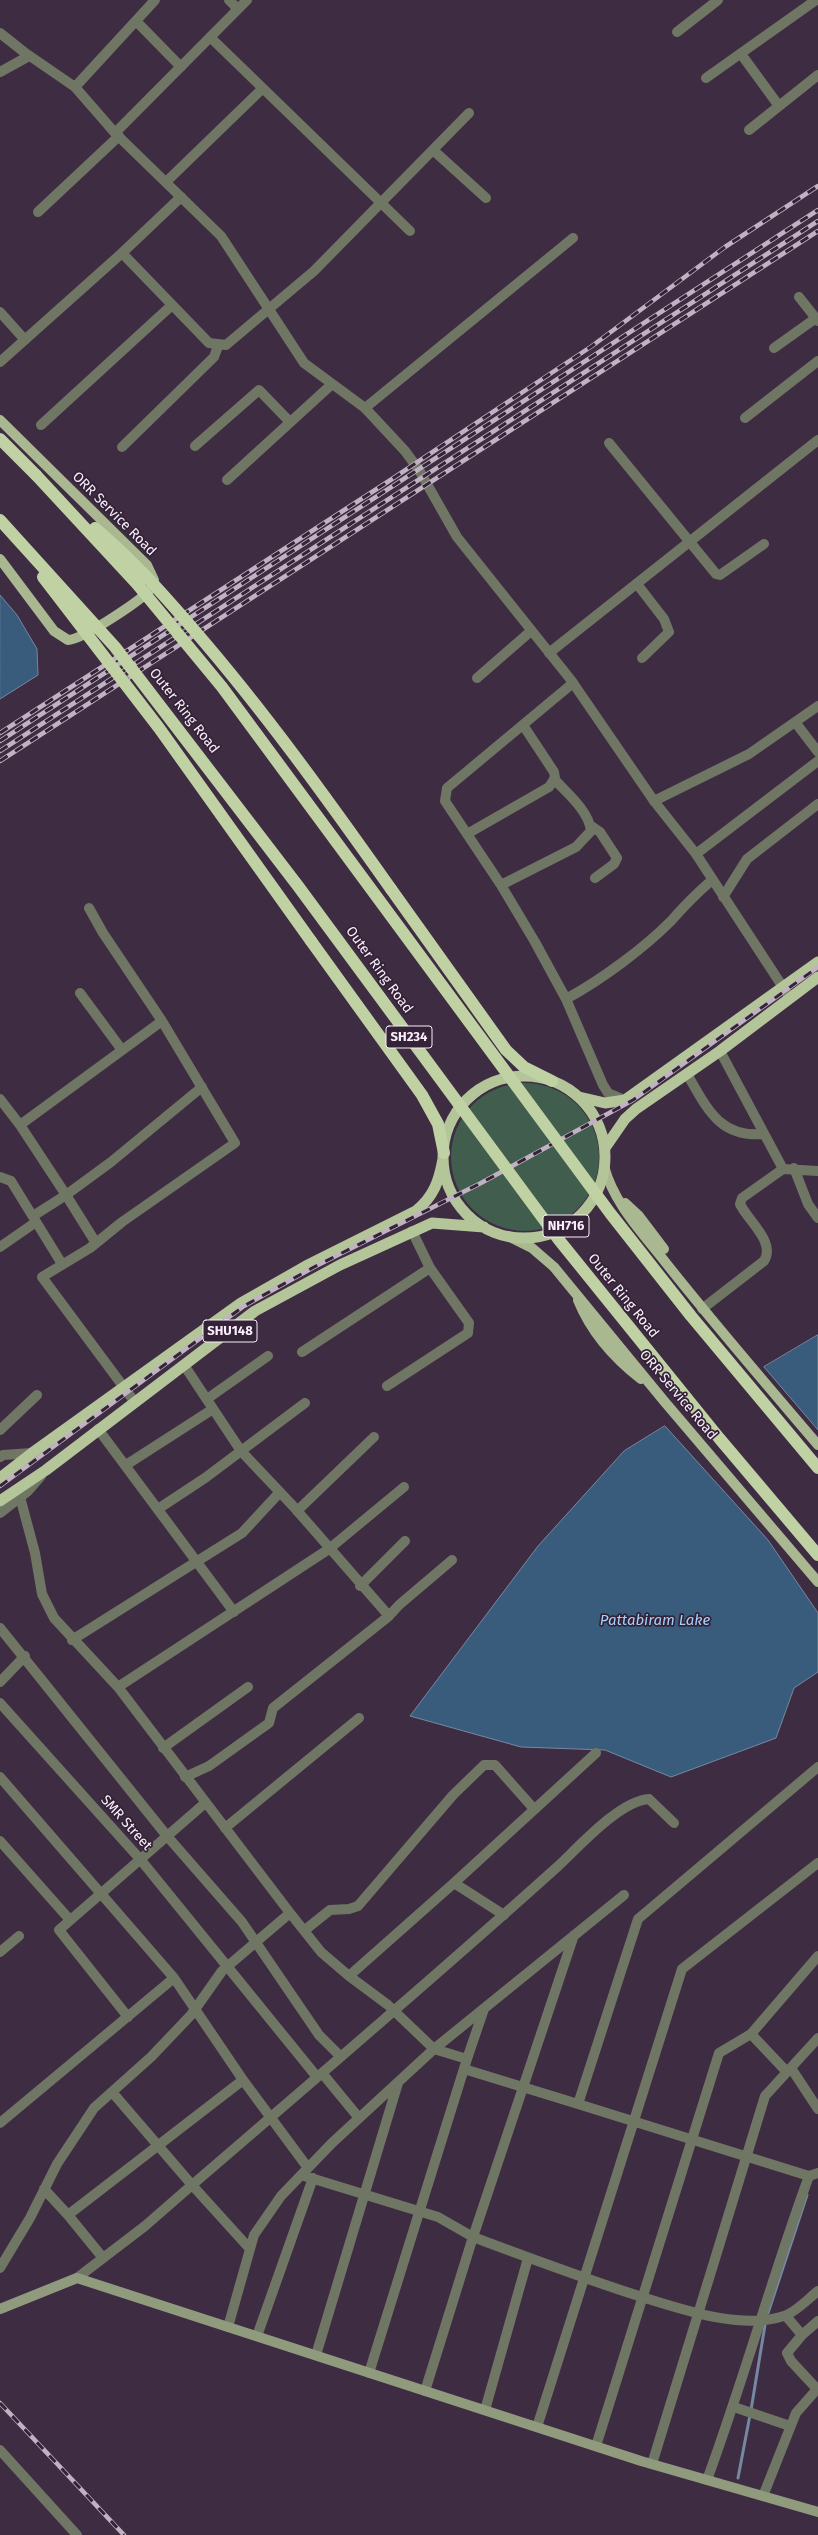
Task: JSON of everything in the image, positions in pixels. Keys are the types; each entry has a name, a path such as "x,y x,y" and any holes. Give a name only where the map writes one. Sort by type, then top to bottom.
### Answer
{"highway":[{"path":"0,439 57,496 137,584 218,682 610,1213 701,1329 818,1468"},
{"path":"57,496 135,565 236,679 306,771 506,1050 524,1067 552,1081"},
{"path":"0,521 164,734 422,1095 438,1124 444,1156"},
{"name":"Outer Ring Road","path":"0,521 115,647 284,867 559,1240 690,1403 818,1555"},
{"name":"NH716","path":"578,1096 596,1120 605,1148 604,1166 594,1197 578,1217 551,1233 533,1237 508,1236 484,1227 459,1205 451,1191 444,1156 448,1131 454,1118 466,1101 483,1088 495,1082 523,1076 552,1081 578,1096 605,1103 625,1100 818,962"},
{"path":"605,1148 625,1119 636,1109 720,1051 818,977"},
{"name":"SHU148","path":"0,1478 32,1453 241,1303 306,1266 416,1211 428,1201 438,1186 444,1156"},
{"name":"SHU148","path":"0,1501 46,1470 134,1401 255,1312 340,1265 432,1223 484,1227"}],"main road":[{"name":"ORR Service Road","path":"0,420 147,565 154,580 152,587 136,600 82,636 68,640 54,631 0,559"},
{"path":"604,1166 614,1194 643,1222 673,1263 681,1282 702,1309 818,1445"},
{"name":"ORR Service Road","path":"508,1236 542,1255 573,1289 655,1390 818,1582"},
{"path":"0,2309 77,2278 652,2464 817,2510"}],"street":[{"path":"75,87 154,0"},
{"path":"229,0 238,9"},
{"path":"38,212 117,135 247,0"},
{"path":"678,32 718,0"},
{"path":"706,78 816,0"},
{"path":"136,21 181,67"},
{"path":"0,33 29,56 75,87 117,135 221,236 304,363 330,385 365,408 410,457 457,537 573,683 654,801 696,854 782,988 790,998"},
{"path":"210,37 410,231"},
{"path":"740,54 779,106"},
{"path":"0,72 29,56"},
{"path":"749,130 818,75"},
{"path":"166,182 262,89"},
{"path":"122,253 209,343 218,346 226,345 314,271 469,113"},
{"path":"433,150 486,198"},
{"path":"0,362 122,253 181,197"},
{"path":"365,408 573,238"},
{"path":"774,348 817,320 799,297"},
{"path":"41,425 172,305"},
{"path":"0,312 25,340"},
{"path":"122,447 214,357 218,346"},
{"path":"745,418 818,361"},
{"path":"226,480 330,385"},
{"path":"196,446 259,390 290,422"},
{"path":"548,653 818,440"},
{"path":"609,443 689,543 716,574 720,576 764,544"},
{"path":"637,584 664,619 669,632 642,658"},
{"path":"477,678 531,631"},
{"path":"573,683 447,788 445,801 501,885 535,942 566,999 603,1085 608,1093 625,1100"},
{"path":"654,801 749,754 818,706"},
{"path":"795,722 818,752"},
{"path":"467,834 548,787 554,779 554,772 522,725"},
{"path":"696,854 818,761"},
{"path":"554,779 571,797 590,824 600,832 617,858 614,864 595,878"},
{"path":"723,897 748,859 818,804"},
{"path":"501,885 576,847 591,831 590,824"},
{"path":"566,999 597,982 670,921 685,904 712,880"},
{"path":"89,908 103,933 162,1021 236,1143 122,1222 96,1243 42,1277 134,1401"},
{"path":"80,993 122,1050"},
{"path":"20,1125 162,1021"},
{"path":"720,1051 782,1169"},
{"path":"687,1074 709,1110 730,1130 747,1136 764,1134"},
{"path":"0,1247 111,1162 202,1087"},
{"path":"0,1098 20,1125 96,1243"},
{"path":"794,1168 808,1204 818,1218"},
{"path":"702,1309 764,1261 767,1256 768,1250 765,1241 740,1204 742,1198 782,1169 794,1168 818,1171"},
{"path":"0,1177 11,1181 62,1264"},
{"path":"387,1386 468,1333 469,1323 430,1268 412,1231"},
{"path":"302,1352 430,1268"},
{"path":"207,1399 268,1356"},
{"path":"184,1365 241,1451 280,1492 360,1586 389,1616"},
{"path":"0,1430 37,1395"},
{"path":"158,1509 241,1451 305,1403"},
{"path":"126,1465 213,1409"},
{"path":"98,1429 234,1612"},
{"path":"297,1511 374,1437"},
{"path":"1,1454 32,1453"},
{"path":"0,1513 20,1497 46,1470"},
{"path":"118,1687 329,1549 404,1487"},
{"path":"72,1640 242,1533 280,1492"},
{"path":"20,1497 35,1553 42,1594 54,1618 72,1640 118,1687 204,1804 225,1828 290,1913 322,1952 348,1976 394,2011 434,2049 466,2064 523,2086 578,2104 813,2175 779,2260 760,2321 738,2409 707,2480"},
{"path":"360,1586 406,1541"},
{"path":"185,1777 209,1766 270,1723 273,1708 389,1616 399,1605 452,1560"},
{"path":"0,1628 167,1836 242,1922 319,2035 341,2057"},
{"path":"0,1682 24,1656"},
{"path":"163,1748 248,1687"},
{"name":"SMR Street","path":"0,1703 140,1859 320,2075 360,2118"},
{"path":"225,1828 359,1718"},
{"path":"348,1976 454,1883 596,1753"},
{"path":"305,1930 330,1910 349,1909 358,1906 453,1795 484,1765 495,1765 534,1809"},
{"path":"578,2104 638,1919 818,1767"},
{"path":"0,1777 174,1978 194,2010 243,2080 308,2168"},
{"path":"77,2278 145,2226 192,2186 504,1915 612,1817 640,1799 649,1799 674,1823"},
{"path":"128,2016 59,1930 204,1804"},
{"path":"0,1841 70,1920"},
{"path":"537,2427 682,1969 818,1864"},
{"path":"454,1883 504,1915"},
{"path":"228,2327 254,2235 281,2196 360,2118 434,2049 624,1895"},
{"path":"0,2268 57,2164 94,2108 151,2057 194,2010 228,1965 290,1913"},
{"path":"425,2391 523,2086 574,1935"},
{"path":"0,1952 19,1936"},
{"path":"596,2446 719,2053 751,2034 818,1956"},
{"path":"0,2124 174,1978"},
{"path":"369,2373 484,2008"},
{"path":"751,2034 789,2070 818,2108"},
{"path":"652,2464 765,2096 818,2038"},
{"path":"68,2216 158,2144 243,2080"},
{"path":"316,2355 398,2083"},
{"path":"112,2092 158,2144 192,2186 250,2249"},
{"path":"301,2175 438,2217 474,2237 584,2279 698,2314 760,2321 786,2316 818,2291"},
{"path":"257,2336 313,2178"},
{"path":"44,2189 103,2258"},
{"path":"485,2410 528,2258"},
{"path":"786,2316 802,2335"},
{"path":"763,2496 796,2412 817,2388 788,2356 790,2348 818,2321"},
{"path":"738,2409 790,2426"},
{"path":"0,2450 77,2535"}],"green space":[{"path":"518,1083 532,1083 547,1086 560,1091 578,1104 591,1122 594,1129 598,1142 598,1172 594,1185 591,1192 578,1210 560,1223 553,1226 540,1230 518,1231 503,1228 490,1223 478,1215 467,1204 459,1192 454,1179 451,1164 451,1150 454,1135 459,1122 467,1110 478,1099 490,1091 503,1086"}],"water":[{"path":"0,595 17,615 37,649 38,675 0,699"},
{"path":"818,1335 818,1430 764,1367"},
{"name":"Pattabiram Lake","path":"665,1426 768,1540 818,1613 818,1672 794,1688 776,1738 671,1777 605,1750 521,1747 410,1716 538,1546 624,1451"}],"waterway":[{"path":"768,2313 807,2195"},
{"path":"751,2410 765,2325"},
{"path":"738,2478 750,2415"}],"railway":[{"path":"0,733 389,481 592,346 725,247 818,186"},
{"path":"0,741 818,210"},
{"path":"0,751 818,221"},
{"path":"0,761 818,231"},
{"path":"0,1486 244,1306 314,1267 481,1183 633,1100 818,967"},
{"path":"0,2403 124,2535"}]}
